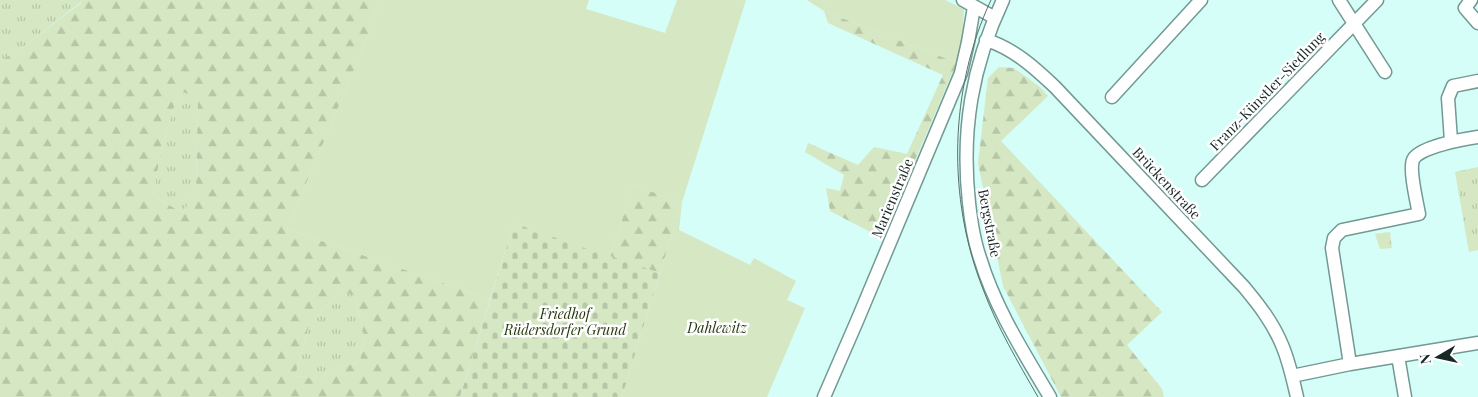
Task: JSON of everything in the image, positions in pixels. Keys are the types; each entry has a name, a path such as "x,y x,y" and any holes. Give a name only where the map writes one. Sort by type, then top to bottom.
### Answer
{"street":[{"path":"986,40 1003,0"},
{"path":"1112,97 1201,0"},
{"path":"1339,0 1385,72"},
{"name":"Franz-Künstler-Siedlung","path":"1202,180 1377,0"},
{"path":"1471,0 1465,8 1478,23"},
{"path":"969,3 994,18"},
{"name":"Marienstraße","path":"824,397 961,73 968,42 969,3"},
{"name":"Brückenstraße","path":"986,40 1005,47 1051,83 1259,304 1284,347 1297,397"},
{"name":"Bergstraße","path":"986,40 974,85 966,134 968,187 973,227 980,258 994,294 1018,342 1050,397"},
{"path":"1451,142 1448,98 1453,86 1478,81"},
{"path":"1350,364 1332,248 1334,238 1342,230 1419,214 1412,160 1433,147 1478,137"},
{"path":"1292,376 1350,364 1478,343"},
{"path":"1398,356 1405,397"}],"green space":[{"path":"0,0 82,0 23,47 0,61"},
{"path":"82,0 380,0 363,49 287,229 490,299 460,397 0,397 0,61 23,47 81,3","holes":["179,91 198,97 196,190 183,213 153,196 162,145","341,290 355,296 364,335 360,361 333,370 318,379 295,376 309,326"]},
{"path":"380,0 589,0 586,9 665,33 677,0 746,0 682,202 633,185 610,257 514,223 490,299 287,229 363,49"},
{"path":"807,0 827,0 824,11"},
{"path":"827,0 945,0 964,9 961,58 958,63 824,11"},
{"path":"824,11 958,63 882,238 830,211 826,188 840,191 844,175 805,152 808,143 858,165 874,147 907,154 943,75 828,23"},
{"path":"999,67 1014,68 1040,87 1048,96 1001,141 1162,312 1127,345 1162,389 1164,397 1061,397 1003,286 978,163 988,78"},
{"path":"179,91 198,96 196,190 183,213 153,196 162,145"},
{"path":"1478,167 1478,250 1469,252 1455,172"},
{"path":"633,185 682,202 660,273 610,257"},
{"name":"Dahlewitz","path":"682,202 679,230 750,265 754,258 796,281 787,300 805,308 767,397 622,397"},
{"name":"Friedhof Rüdersdorfer Grund","path":"514,223 660,273 622,397 460,397"},
{"path":"1390,232 1392,248 1380,249 1375,234"},
{"path":"342,289 355,296 364,335 360,361 333,370 318,379 295,376 309,326"}],"tram line":[{"path":"991,0 977,34 967,70 961,107 958,144 963,218 971,254 983,289 1001,331 1038,397"}]}
